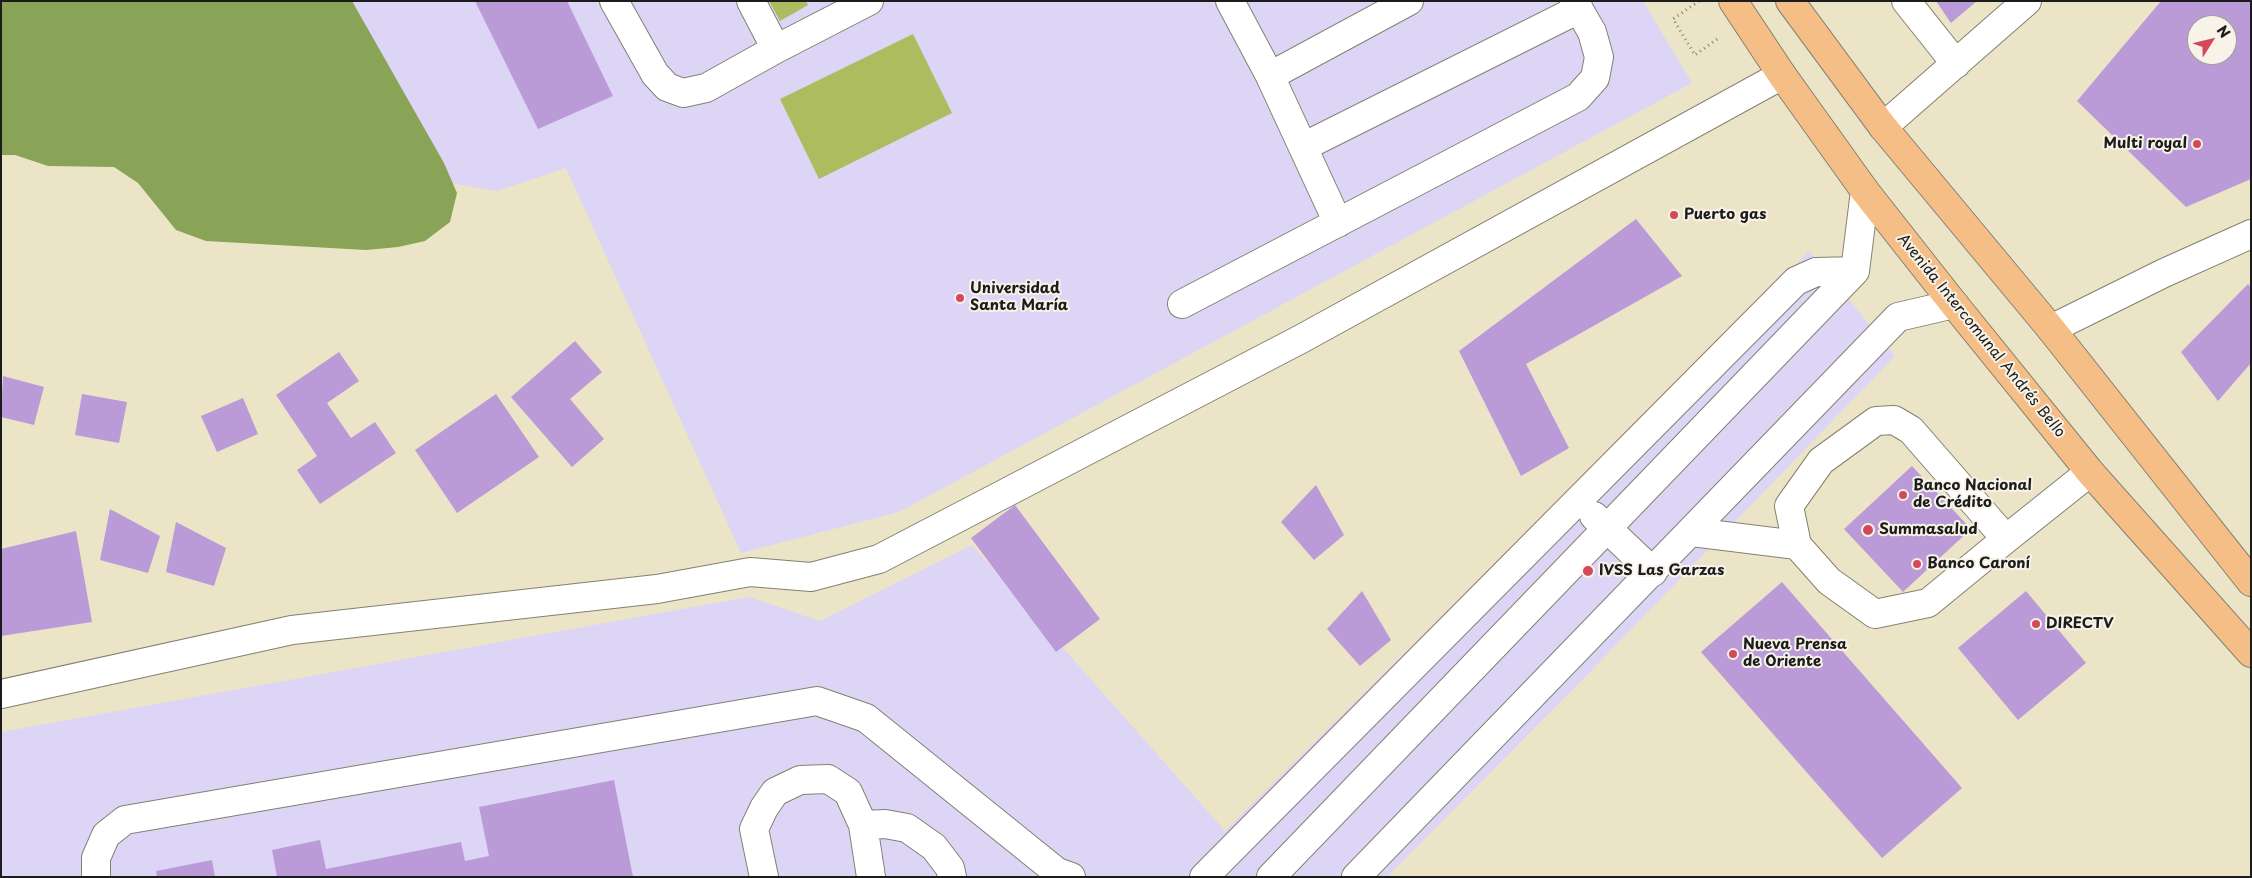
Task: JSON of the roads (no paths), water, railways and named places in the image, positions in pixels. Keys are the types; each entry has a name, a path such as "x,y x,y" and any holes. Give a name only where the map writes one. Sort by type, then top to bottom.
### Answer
{"main road":[{"path":"1790,1 1883,127 2051,328 2251,582"},
{"name":"Avenida Intercomunal Andrés Bello","path":"1739,11 1865,191 1954,304 2090,472 2251,653"}],"street":[{"path":"614,1 655,74 667,87 682,93 706,88 869,1"},
{"path":"751,1 776,49"},
{"path":"1230,1 1270,76 1338,223"},
{"path":"1270,76 1409,1"},
{"path":"1906,1 1956,64"},
{"path":"1883,127 2027,1"},
{"path":"1182,304 1578,97 1595,78 1598,58 1592,32 1577,5 1303,147"},
{"path":"1,694 292,630 658,589 750,572 811,577 879,559 1301,339 1782,75"},
{"path":"1271,877 1855,271 1865,191"},
{"path":"2051,328 2164,273 2251,234"},
{"path":"1204,877 1796,281 1816,272 1855,271"},
{"path":"1356,877 1692,532 1898,317 1954,304"},
{"path":"2006,540 1911,430 1894,420 1876,421 1820,461 1789,506 1797,545 1829,582 1875,614 1928,602 2006,540 2090,472"},
{"path":"1579,500 1653,572"},
{"path":"1692,532 1797,545"},
{"path":"96,877 96,858 106,835 125,820 817,701 866,718 1057,872 1071,877"},
{"path":"764,877 754,829 775,792 800,780 828,779 848,792 863,826 871,877"},
{"path":"863,826 884,824 908,828 934,847 950,868 952,877"}],"place":[{"name":"Multi royal","path":"2197,144"},
{"name":"Puerto gas","path":"1674,215"},
{"name":"Universidad Santa María","path":"960,298"},
{"name":"Banco Nacional de Crédito","path":"1903,495"},
{"name":"Summasalud","path":"1868,530"},
{"name":"Banco Caroní","path":"1917,564"},
{"name":"IVSS Las Garzas","path":"1588,571"},
{"name":"DIRECTV","path":"2036,624"},
{"name":"Nueva Prensa de Oriente","path":"1733,654"}]}
